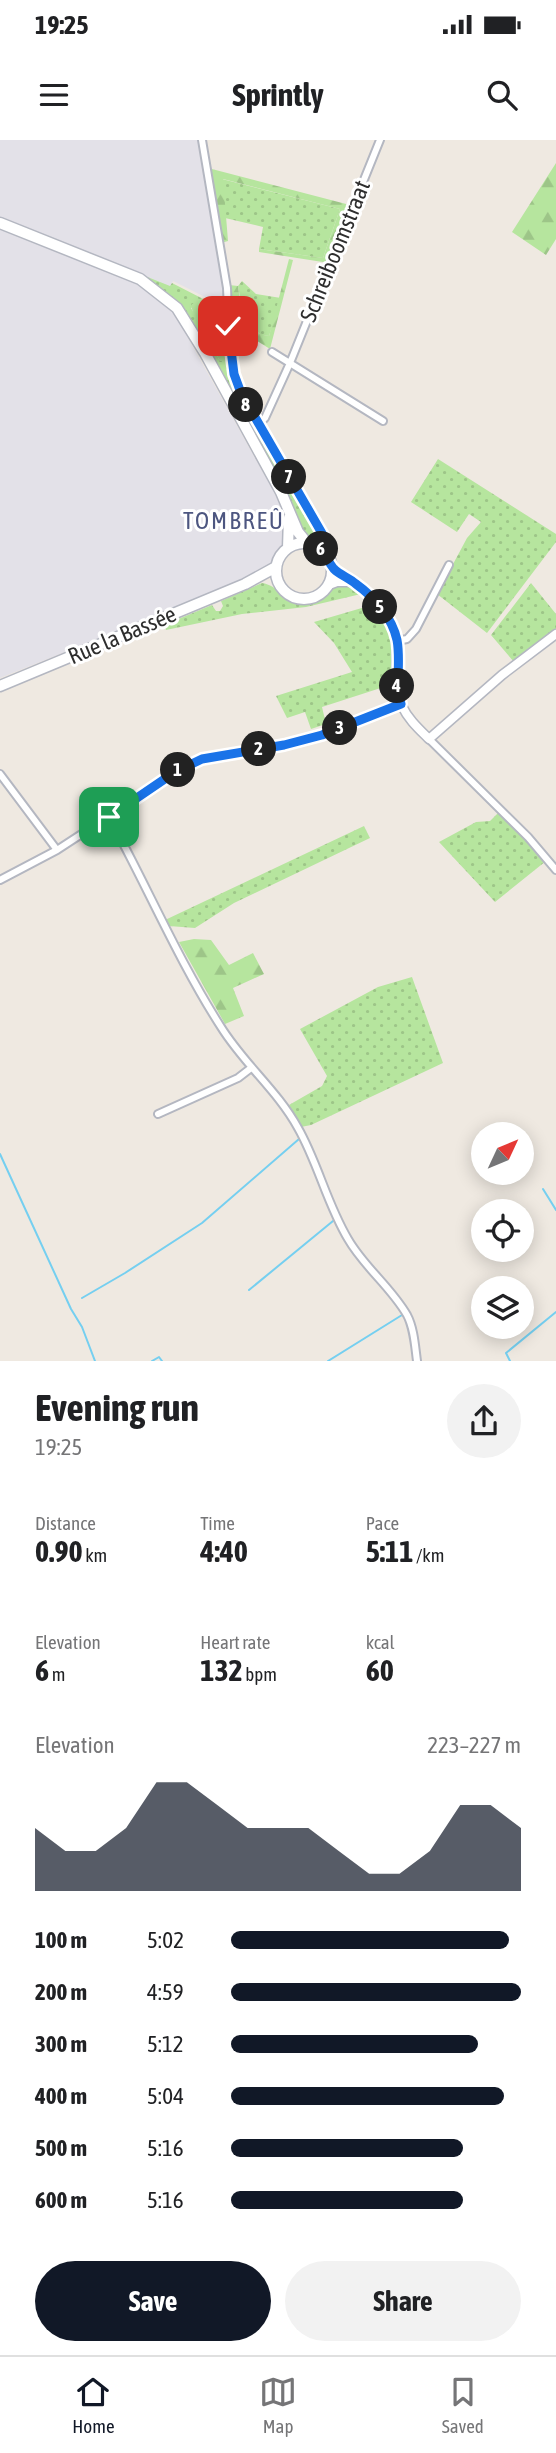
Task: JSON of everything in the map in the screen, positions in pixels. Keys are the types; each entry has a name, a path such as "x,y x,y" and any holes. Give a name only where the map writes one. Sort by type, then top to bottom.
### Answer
{"main road":[{"path":"0,223 140,279 177,308 192,329 281,492 298,532 307,543"},
{"path":"288,548 289,514"},
{"path":"321,542 332,566 329,585 320,594 304,600 290,596 279,586 276,567 279,557 288,548 300,543 321,542"},
{"name":"Rue la Bassée","path":"0,686 245,584 276,567"},
{"name":"Rue la Bassée","path":"245,584 266,581 279,586"}],"street":[{"path":"202,140 227,288 234,374 241,393 321,542"},
{"name":"Schreiboomstraat","path":"258,425 265,418 290,363 380,140"},
{"path":"272,352 383,421"},
{"path":"397,641 407,639 416,629 449,565"},
{"path":"332,566 355,583 388,618 397,641 397,686 406,714 528,837 556,870"},
{"path":"329,585 344,581 355,583"},
{"path":"429,739 556,634"},
{"path":"0,880 36,863 175,772 202,759 284,745 401,704"},
{"path":"0,775 57,850"},
{"path":"109,817 143,878 177,951 222,1030 251,1069 275,1092 300,1130 349,1241 408,1316 416,1361"},
{"path":"158,1114 238,1078 251,1069"}],"shaded area":[{"path":"0,140 198,140 226,293 225,299 215,302 173,281 170,287 182,297 172,309 274,492 286,519 287,538 269,567 260,574 0,678"}],"green space":[{"path":"556,163 556,239 546,255 512,232"},
{"path":"208,168 350,205 329,263 259,252 259,249 323,258 340,209 223,179 228,241 221,243"},
{"path":"222,179 340,209 323,258 259,249 263,227 225,218"},
{"path":"289,259 293,260 270,349 232,325 229,285 238,286 242,311 249,325 260,334 269,336"},
{"path":"145,276 170,286 172,283 211,303 226,300 227,313 224,315 206,310 201,304 191,308 220,361 222,332 218,325 222,331 238,394 320,534 318,539 303,534 282,485 191,319 175,299"},
{"path":"242,281 256,294 281,298 269,336 261,335 244,320 238,286"},
{"path":"195,302 206,310 220,313 217,321 224,340 228,366 225,367 220,361 193,313 191,305"},
{"path":"438,459 556,534 556,542 487,633 437,594 467,538 481,522 469,514 457,532 411,502"},
{"path":"262,583 268,584 290,600 302,603 315,601 337,585 348,584 361,594 306,607 242,614 166,630 164,625 212,605 216,611 220,611 223,606 221,601"},
{"path":"531,583 556,614 556,630 514,662 491,635"},
{"path":"372,605 390,634 393,684 322,707 326,724 311,729 305,712 287,718 276,696 352,672 334,643 314,622"},
{"path":"499,812 546,861 495,902 439,842 476,822 490,821"},
{"path":"364,826 370,838 234,903 195,928 169,926 165,920"},
{"path":"211,940 229,965 253,953 264,974 233,988 244,1016 225,1024 179,942"},
{"path":"412,977 443,1063 311,1125 301,1127 289,1105 322,1086 327,1076 300,1029 378,987"}],"waterway":[{"path":"82,1298 202,1223 299,1139"},
{"path":"0,1154 71,1309 82,1327 95,1361"},
{"path":"543,1189 556,1210"},
{"path":"249,1290 333,1221"},
{"path":"510,1361 506,1353 556,1312"},
{"path":"328,1361 402,1315"},
{"path":"152,1361 159,1357 162,1361"}],"district":[{"name":"TOMBREÛ","path":"234,520"}],"route":[{"path":"109,817 175,772 202,759 284,745 322,735 401,704 397,686 398,649 391,622 360,587 332,566 327,554 319,547 323,535 241,393 234,374 228,326"}]}
